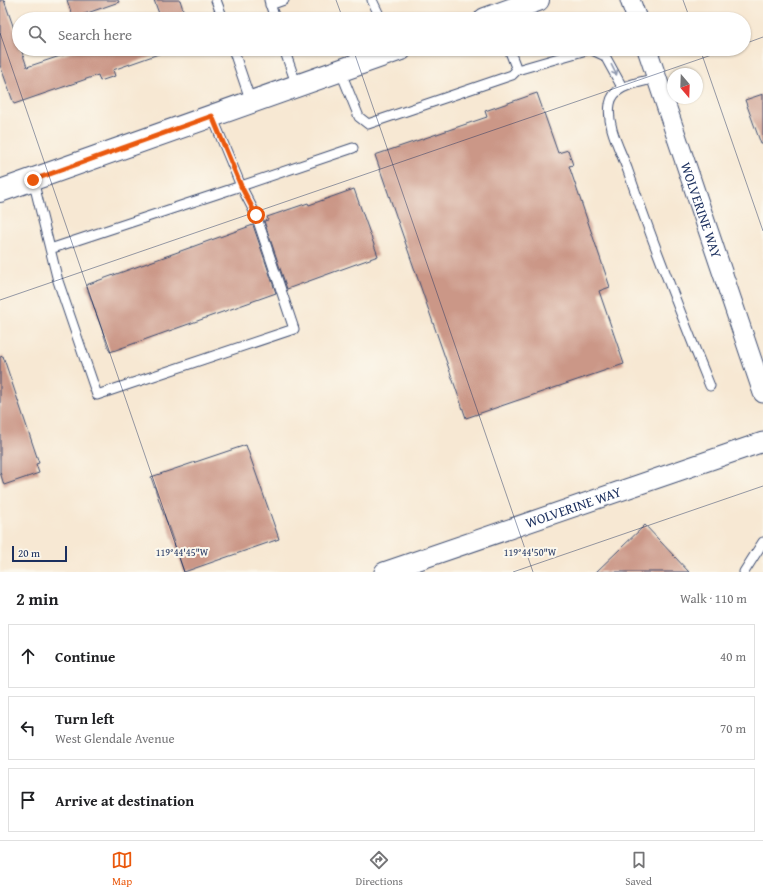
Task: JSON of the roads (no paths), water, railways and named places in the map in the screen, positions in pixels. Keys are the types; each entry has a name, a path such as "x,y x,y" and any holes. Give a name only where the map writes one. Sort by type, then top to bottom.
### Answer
{"main road":[{"path":"506,12 528,2"},
{"path":"0,191 379,56"}],"street":[{"path":"630,0 634,12"},
{"name":"WOLVERINE WAY","path":"649,56 763,393"},
{"name":"WOLVERINE WAY","path":"384,572 763,442"}],"lane":[{"path":"216,0 220,12"},
{"path":"273,12 270,2 284,0"},
{"path":"372,0 378,12"},
{"path":"235,56 251,102"},
{"path":"286,56 297,86"},
{"path":"512,56 517,70"},
{"path":"340,70 359,117 368,124 512,75 517,70 566,56"},
{"path":"606,56 622,87"},
{"path":"656,78 622,87 613,96 610,104 610,121 646,223 710,386"},
{"path":"33,180 58,281 97,395 294,329 256,215 241,186 212,116"},
{"path":"50,249 353,148"},
{"path":"744,572 763,542"}]}
